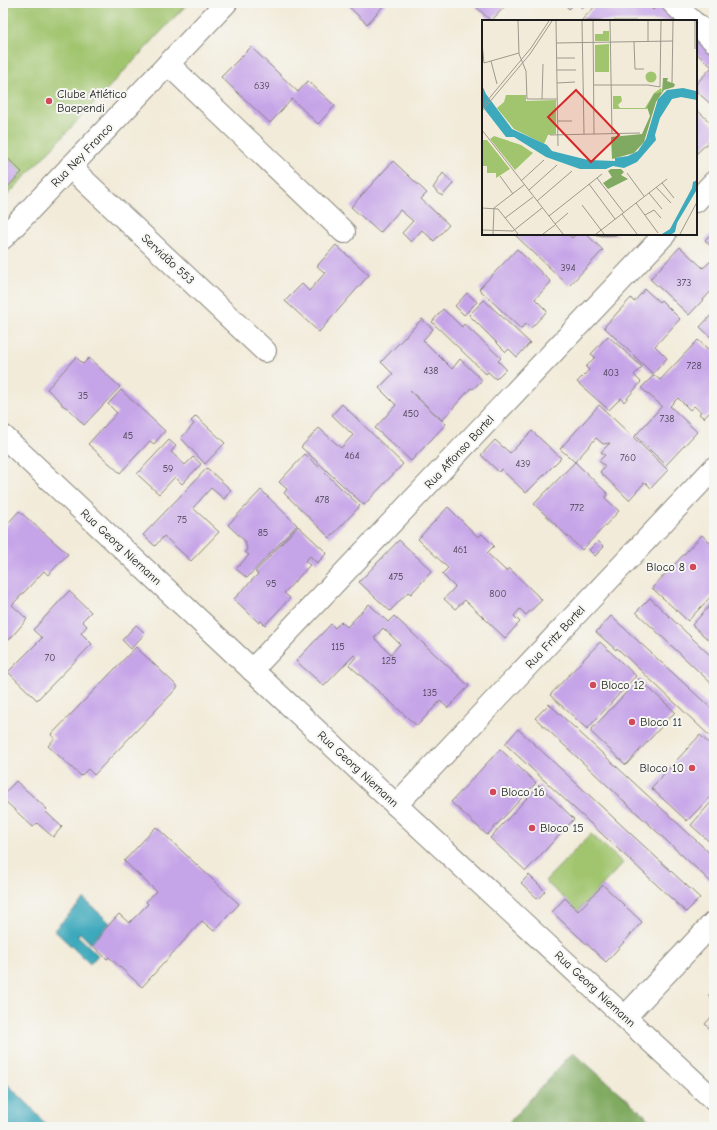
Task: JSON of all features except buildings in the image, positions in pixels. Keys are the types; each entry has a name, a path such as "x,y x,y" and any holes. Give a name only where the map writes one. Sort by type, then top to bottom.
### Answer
{"street":[{"name":"Rua Ney Franco","path":"3,238 226,3"},
{"path":"673,3 691,20"},
{"path":"697,25 714,41"},
{"path":"168,64 344,232"},
{"name":"Servidão 553","path":"70,167 265,351"},
{"path":"697,201 714,182"},
{"name":"Rua Affonso Bartel","path":"252,670 664,235"},
{"name":"Rua Georg Niemann","path":"3,436 396,805 714,1100"},
{"name":"Rua Fritz Bartel","path":"396,805 714,468"},
{"path":"625,1017 714,922"}],"green space":[{"name":"Clube Atlético Baependi","path":"3,3 188,3 3,200"},
{"path":"591,834 623,863 578,911 545,881"},
{"path":"573,1052 658,1127 505,1127"}],"water":[{"path":"84,899 110,923 91,944 80,933 77,935 98,955 90,964 54,930"},
{"path":"3,1080 28,1104 48,1127 3,1127"}],"place":[{"name":"Clube Atlético Baependi","path":"49,101"},
{"name":"Bloco 8","path":"693,567"},
{"name":"Bloco 12","path":"593,685"},
{"name":"Bloco 11","path":"632,722"},
{"name":"Bloco 10","path":"692,768"},
{"name":"Bloco 16","path":"493,792"},
{"name":"Bloco 15","path":"532,828"}]}
